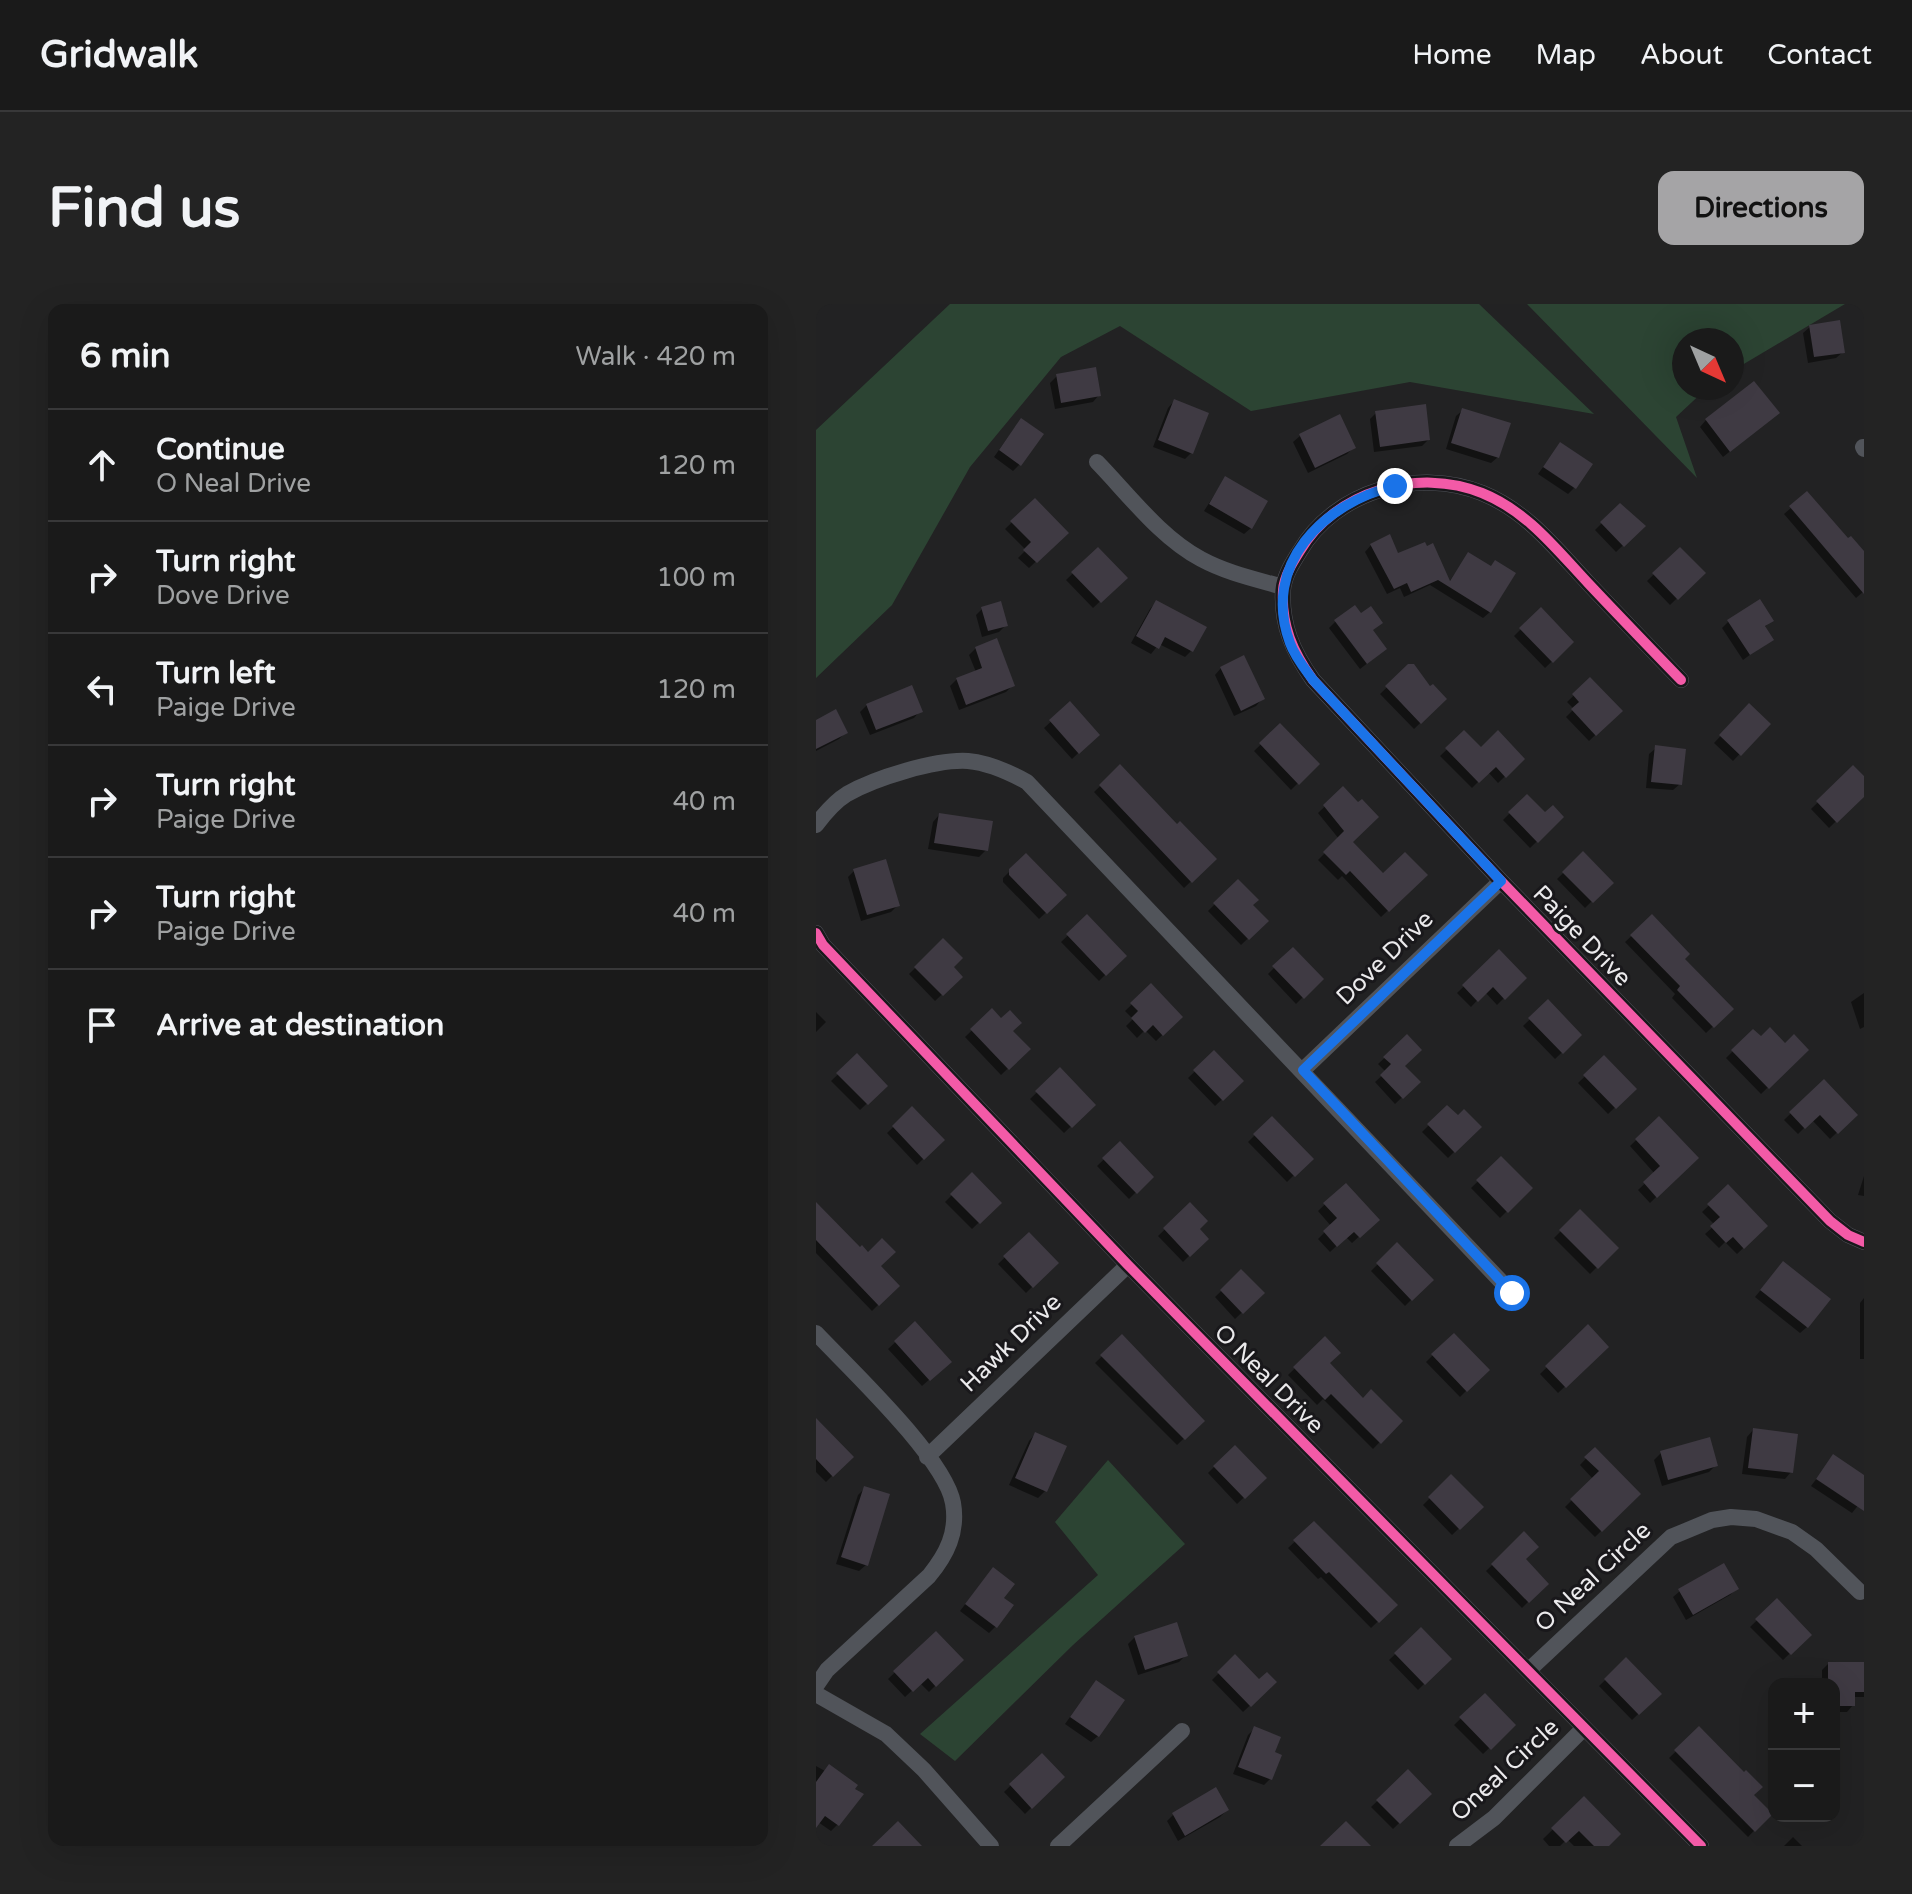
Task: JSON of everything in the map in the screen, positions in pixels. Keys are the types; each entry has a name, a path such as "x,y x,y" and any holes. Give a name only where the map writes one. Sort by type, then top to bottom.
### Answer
{"street":[{"path":"1097,462 1159,525 1197,558 1236,574 1283,587"},
{"name":"Paige Drive","path":"1681,680 1524,517 1481,493 1455,486 1425,483 1395,486 1370,492 1347,503 1327,516 1306,539 1283,587 1284,620 1291,644 1313,680 1501,881 1830,1221 1848,1235 1864,1242"},
{"path":"816,825 829,808 861,787 948,762 970,761 1011,773 1027,782 1512,1293"},
{"name":"Dove Drive","path":"1303,1070 1501,881"},
{"name":"O Neal Drive","path":"816,933 823,945 1128,1265 1701,1846"},
{"name":"Hawk Drive","path":"927,1457 1128,1265"},
{"path":"816,1333 906,1428 940,1473 952,1499 955,1518 943,1559 929,1576 827,1670 816,1686"},
{"name":"O Neal Circle","path":"1529,1670 1671,1537 1712,1520 1731,1517 1756,1519 1792,1532 1816,1549 1860,1592"},
{"path":"816,1694 886,1734 924,1770 991,1846"},
{"name":"Oneal Circle","path":"1457,1846 1494,1818 1584,1728"},
{"path":"1058,1846 1182,1731"}],"green space":[{"path":"950,304 1479,304 1594,414 1410,382 1251,411 1120,326 1061,357 970,467 892,605 816,678 816,430"},
{"path":"1527,304 1845,304 1744,364 1744,328 1672,328 1672,400 1694,400 1676,417 1697,478"},
{"path":"1108,1460 1185,1544 1073,1645 955,1761 920,1734 1098,1575 1055,1522"}],"building":[{"path":"1840,320 1845,353 1814,357 1809,325"},
{"path":"1096,367 1101,396 1061,403 1056,374"},
{"path":"1754,381 1780,413 1730,452 1705,419 1730,400 1744,400 1744,389"},
{"path":"1174,399 1209,413 1193,454 1158,440"},
{"path":"1426,404 1430,440 1380,447 1375,411"},
{"path":"1462,408 1511,423 1499,458 1451,443"},
{"path":"1340,414 1356,448 1315,468 1299,434"},
{"path":"1021,418 1044,434 1021,466 999,450"},
{"path":"1560,442 1593,464 1576,489 1543,467"},
{"path":"1225,476 1268,501 1252,529 1209,504"},
{"path":"1807,491 1848,538 1851,536 1864,551 1864,594 1789,506"},
{"path":"1035,498 1069,533 1037,563 1023,550 1031,542 1010,521"},
{"path":"1620,503 1646,526 1624,547 1600,522"},
{"path":"1390,534 1398,553 1425,542 1427,546 1433,543 1450,581 1468,552 1491,566 1495,560 1516,573 1491,613 1438,580 1411,592 1407,583 1394,589 1370,544"},
{"path":"1098,547 1128,578 1101,603 1071,572"},
{"path":"1680,547 1706,573 1678,600 1652,573"},
{"path":"1760,599 1774,621 1765,626 1774,640 1750,655 1727,620"},
{"path":"1156,600 1207,627 1193,652 1165,637 1159,649 1136,636"},
{"path":"1001,601 1008,626 988,631 981,607"},
{"path":"1355,605 1361,613 1371,606 1383,623 1373,630 1387,649 1367,664 1334,620"},
{"path":"1541,607 1574,642 1553,663 1519,628"},
{"path":"997,638 1015,686 966,705 956,678 982,668 975,647"},
{"path":"1244,655 1265,699 1241,711 1220,667"},
{"path":"1408,664 1414,664 1430,686 1433,684 1447,699 1421,724 1385,686"},
{"path":"1590,677 1623,711 1596,736 1571,709 1579,702 1572,694"},
{"path":"912,685 923,712 876,730 866,704"},
{"path":"1070,701 1100,735 1079,754 1049,720"},
{"path":"1749,703 1771,724 1741,756 1719,735"},
{"path":"836,709 848,733 816,749 816,720"},
{"path":"1280,723 1320,764 1299,785 1259,743"},
{"path":"1464,730 1481,747 1498,730 1525,759 1506,778 1496,767 1479,783 1445,748"},
{"path":"1655,745 1686,749 1682,785 1651,782"},
{"path":"1120,764 1177,824 1180,821 1217,859 1192,883 1099,785"},
{"path":"1853,765 1864,776 1864,797 1837,823 1816,801"},
{"path":"1343,786 1358,802 1362,799 1379,817 1353,842 1383,873 1405,852 1428,875 1389,912 1350,871 1346,875 1323,852 1344,831 1323,805"},
{"path":"1527,794 1545,812 1553,805 1564,817 1538,843 1508,812"},
{"path":"939,813 993,821 988,851 934,843"},
{"path":"1583,851 1614,883 1593,903 1562,872"},
{"path":"1026,853 1067,895 1047,914 1009,875 1009,869"},
{"path":"886,859 900,906 867,915 853,869"},
{"path":"1238,879 1259,900 1253,905 1269,921 1249,940 1213,903"},
{"path":"1087,914 1127,956 1106,976 1066,934"},
{"path":"1652,914 1690,954 1685,959 1734,1009 1714,1028 1677,990 1680,986 1630,935"},
{"path":"943,938 963,958 954,967 963,977 943,996 914,967"},
{"path":"1293,947 1324,979 1304,999 1272,966"},
{"path":"1499,949 1527,978 1505,1000 1493,987 1478,1002 1462,985"},
{"path":"1151,983 1183,1017 1163,1036 1153,1025 1145,1033 1131,1018 1138,1011 1130,1003"},
{"path":"1548,999 1582,1035 1563,1054 1528,1018"},
{"path":"992,1008 1001,1018 1010,1010 1022,1023 1013,1031 1031,1049 1009,1070 970,1029"},
{"path":"1770,1027 1785,1043 1794,1034 1809,1050 1769,1089 1731,1050 1753,1029 1761,1036"},
{"path":"1407,1034 1422,1050 1405,1066 1421,1082 1403,1099 1380,1075 1391,1064 1383,1057"},
{"path":"1214,1050 1244,1081 1223,1101 1193,1070"},
{"path":"857,1053 888,1086 868,1105 836,1073"},
{"path":"1604,1055 1637,1089 1616,1109 1583,1075"},
{"path":"1060,1067 1096,1105 1072,1128 1035,1091"},
{"path":"1824,1079 1858,1115 1838,1134 1820,1115 1805,1129 1789,1112"},
{"path":"1447,1105 1458,1115 1464,1109 1482,1127 1455,1153 1427,1124"},
{"path":"912,1106 945,1140 924,1160 892,1126"},
{"path":"1272,1116 1314,1159 1295,1177 1253,1134"},
{"path":"1659,1116 1699,1158 1657,1198 1643,1182 1660,1166 1635,1139"},
{"path":"1120,1141 1154,1177 1137,1194 1102,1158"},
{"path":"1501,1156 1533,1188 1508,1213 1476,1180"},
{"path":"972,1172 1002,1203 980,1224 950,1194"},
{"path":"1346,1183 1380,1220 1360,1238 1354,1232 1337,1247 1323,1231 1337,1218 1323,1203"},
{"path":"1728,1184 1768,1226 1744,1249 1733,1237 1726,1243 1710,1226 1720,1217 1707,1204"},
{"path":"816,1202 868,1252 882,1238 896,1252 881,1266 900,1286 879,1306 816,1240"},
{"path":"1190,1202 1208,1221 1200,1229 1209,1239 1190,1257 1163,1228"},
{"path":"1580,1209 1619,1248 1598,1269 1559,1230"},
{"path":"1029,1232 1059,1263 1033,1288 1003,1256"},
{"path":"1397,1242 1434,1280 1412,1301 1376,1263"},
{"path":"1783,1261 1831,1299 1808,1328 1760,1290"},
{"path":"1241,1269 1265,1293 1243,1314 1220,1290"},
{"path":"915,1321 952,1362 930,1381 894,1341"},
{"path":"1588,1324 1609,1347 1566,1388 1545,1366"},
{"path":"1454,1333 1490,1370 1467,1392 1431,1354"},
{"path":"1122,1334 1205,1421 1185,1440 1100,1355"},
{"path":"1325,1336 1341,1353 1330,1363 1363,1398 1371,1389 1403,1421 1381,1444 1331,1394 1325,1400 1293,1367"},
{"path":"816,1418 854,1457 833,1477 816,1459"},
{"path":"1753,1428 1798,1434 1793,1473 1748,1468"},
{"path":"1035,1432 1067,1446 1047,1492 1015,1478"},
{"path":"1710,1437 1718,1466 1668,1480 1660,1451"},
{"path":"1235,1445 1267,1478 1245,1499 1213,1466"},
{"path":"1595,1447 1641,1494 1602,1532 1570,1499 1599,1471 1584,1457"},
{"path":"1833,1454 1864,1475 1864,1511 1816,1479"},
{"path":"1451,1474 1484,1507 1460,1530 1428,1497"},
{"path":"864,1486 890,1494 868,1566 841,1557"},
{"path":"1314,1521 1398,1605 1379,1623 1293,1540"},
{"path":"1524,1531 1539,1547 1526,1559 1549,1584 1529,1603 1491,1564"},
{"path":"1724,1563 1739,1589 1693,1615 1678,1589"},
{"path":"993,1567 1015,1584 1004,1598 1014,1605 997,1628 965,1604"},
{"path":"1777,1598 1812,1635 1791,1655 1755,1619"},
{"path":"1177,1622 1188,1656 1145,1670 1134,1636"},
{"path":"1421,1627 1452,1659 1425,1685 1394,1653"},
{"path":"936,1631 964,1660 936,1687 928,1678 913,1692 893,1671"},
{"path":"1235,1654 1259,1679 1267,1672 1277,1682 1251,1707 1217,1672"},
{"path":"1626,1657 1662,1694 1639,1715 1604,1679"},
{"path":"1828,1662 1864,1662 1864,1692 1855,1692 1855,1706 1840,1706 1840,1678 1828,1678"},
{"path":"1096,1680 1125,1700 1099,1737 1070,1717"},
{"path":"1485,1693 1516,1725 1491,1750 1459,1717"},
{"path":"1254,1726 1281,1737 1275,1752 1282,1755 1272,1780 1238,1767"},
{"path":"1699,1726 1763,1787 1754,1795 1768,1809 1768,1819 1755,1832 1674,1750"},
{"path":"1042,1753 1065,1777 1032,1809 1009,1784"},
{"path":"829,1764 858,1785 855,1789 864,1794 839,1826 825,1816 816,1828 816,1782"},
{"path":"1408,1769 1432,1794 1400,1824 1376,1800"},
{"path":"1216,1787 1229,1810 1185,1836 1172,1813"},
{"path":"1584,1796 1621,1834 1609,1846 1594,1846 1579,1831 1566,1843 1551,1828"},
{"path":"898,1821 922,1846 872,1846"},
{"path":"1346,1821 1371,1846 1320,1846"}],"cycle path":[{"path":"1681,680 1527,520 1482,493 1457,486 1406,484 1356,499 1315,530 1287,574 1284,585 1284,615 1290,638 1313,680 1501,881 1830,1221 1848,1235 1864,1242"},
{"path":"816,933 823,945 1128,1265 1701,1846"}],"route":[{"path":"1395,486 1370,492 1347,503 1327,516 1306,539 1283,587 1284,620 1291,644 1313,680 1501,881 1303,1070 1512,1293"}]}
